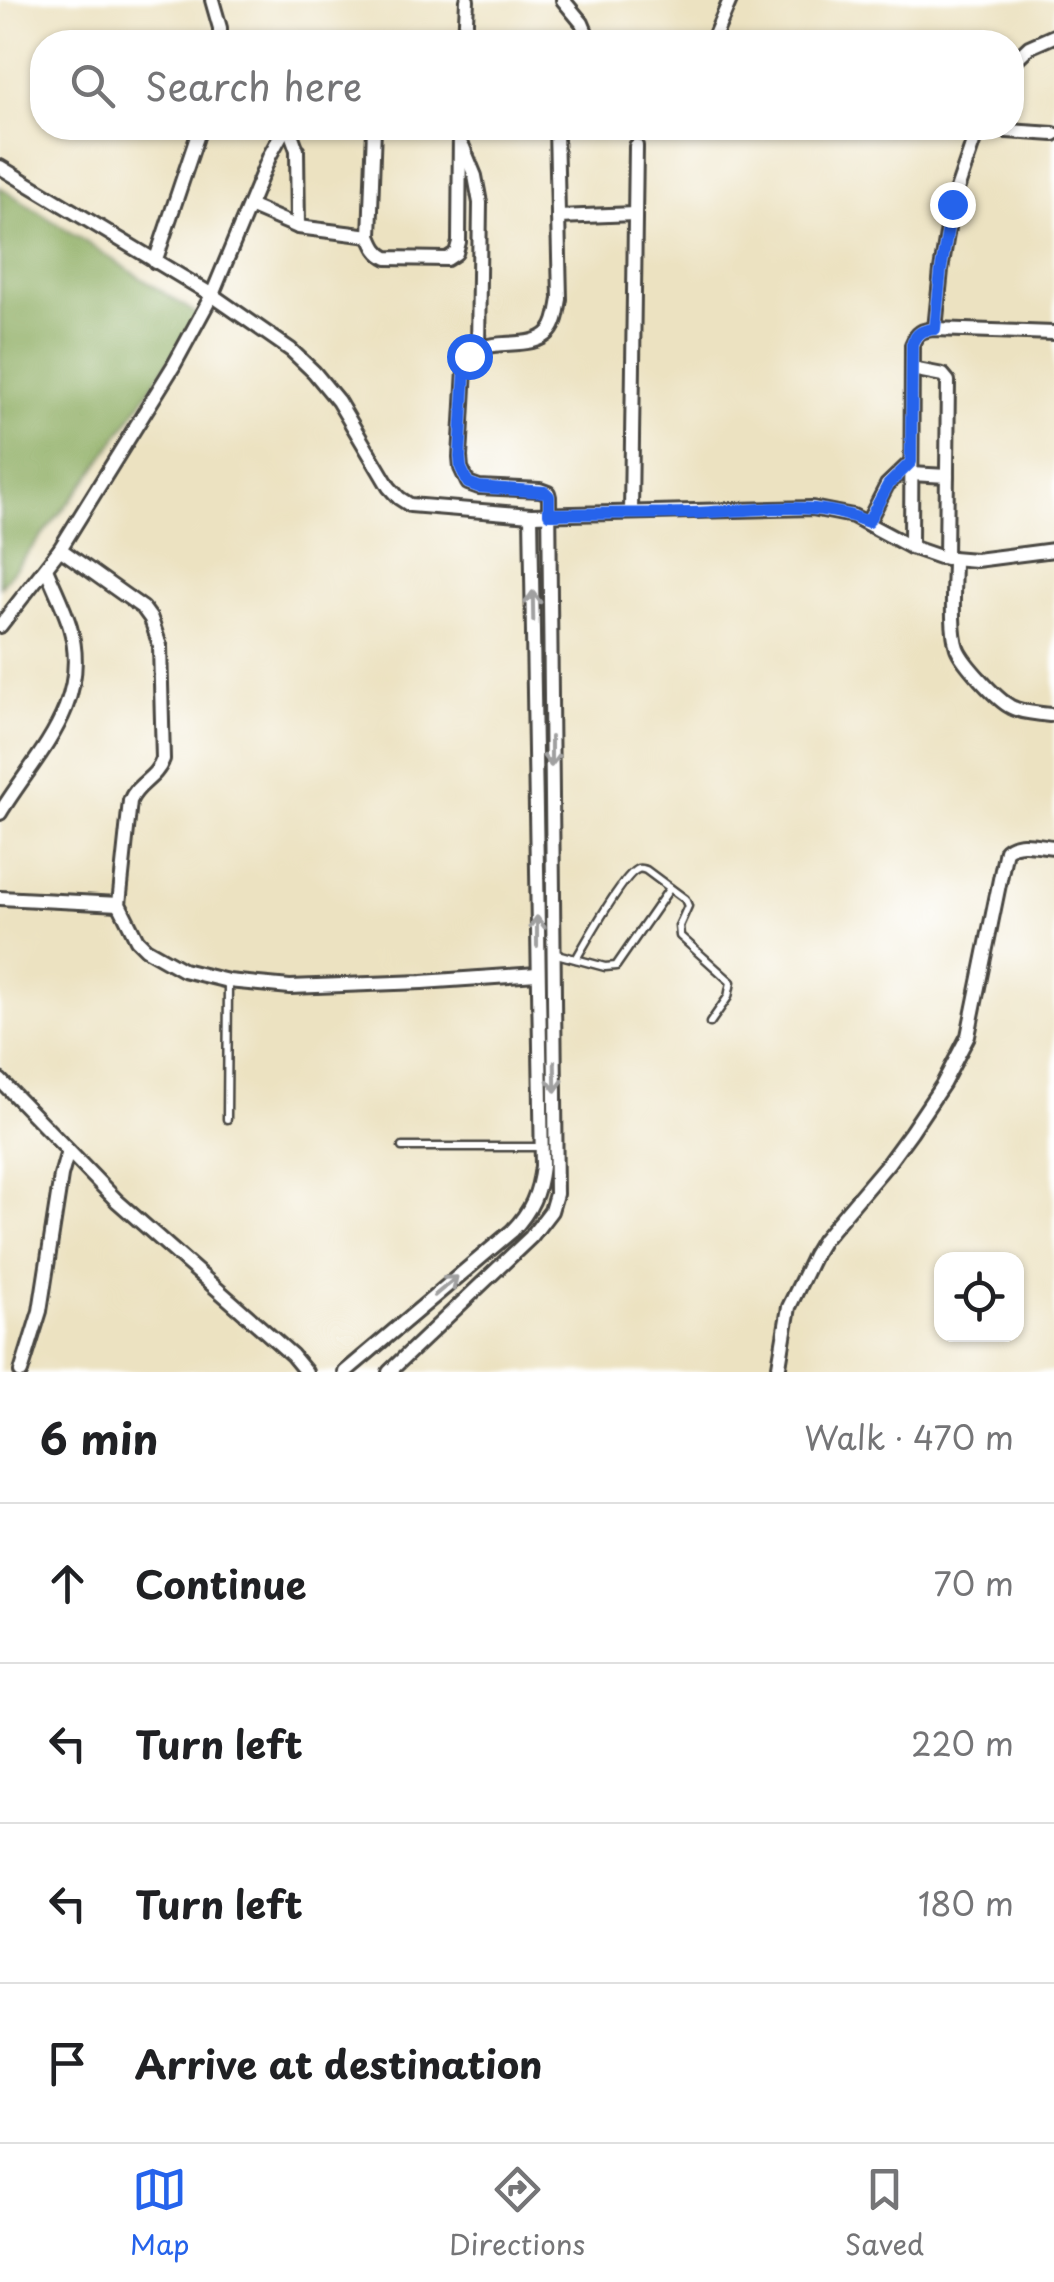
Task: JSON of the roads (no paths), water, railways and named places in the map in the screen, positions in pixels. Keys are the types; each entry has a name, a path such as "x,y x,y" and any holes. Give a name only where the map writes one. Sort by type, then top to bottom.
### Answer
{"street":[{"path":"212,0 218,30"},
{"path":"466,30 467,0"},
{"path":"563,0 585,30"},
{"path":"717,30 730,0"},
{"path":"1024,52 1054,36"},
{"path":"1024,132 1054,134"},
{"path":"156,262 196,140"},
{"path":"0,626 60,549 174,365 212,295 279,140"},
{"path":"293,140 298,150 298,227"},
{"path":"374,140 370,236 376,250 387,258 452,257 459,242 460,140"},
{"path":"462,140 480,203 478,348"},
{"path":"345,1372 525,1217 535,1200 549,1147 553,989 549,496 545,492 468,483 460,457 469,356 478,348 537,339 550,331 557,316 560,299 556,140"},
{"path":"935,329 952,204 974,140"},
{"path":"631,512 636,146"},
{"path":"0,167 212,295 290,350 338,400 389,486 410,505 531,515 812,508 868,522 910,547 950,559 976,560 1054,550"},
{"path":"249,206 298,227 370,236"},
{"path":"558,217 635,214"},
{"path":"910,547 912,344 916,335 935,329 1054,333"},
{"path":"912,369 947,378 950,559 958,652 1009,706 1050,714"},
{"path":"868,522 888,485 911,468 947,476"},
{"path":"390,1372 531,1237 550,1212 556,1194 537,974 531,515"},
{"path":"60,549 143,608 152,619 160,646 163,760 157,773 138,787 130,801 119,904 137,940 146,949 183,970 228,981 290,986 537,974"},
{"path":"0,812 42,752 69,702 74,678 70,629 46,568"},
{"path":"778,1372 788,1307 814,1255 890,1162 943,1084 968,1036 1006,850 1021,844 1054,847"},
{"path":"0,898 119,904"},
{"path":"538,990 553,989"},
{"path":"0,1080 117,1201 292,1355 306,1372"},
{"path":"20,1372 40,1312 68,1151"},
{"path":"410,1316 426,1335"}],"lane":[{"path":"576,959 615,894 634,871 646,870 685,899 687,909 679,926 680,936 731,982 728,997 710,1023"},
{"path":"552,952 610,968 616,966 670,888"},
{"path":"227,1119 228,981"},
{"path":"402,1147 549,1147"}]}
